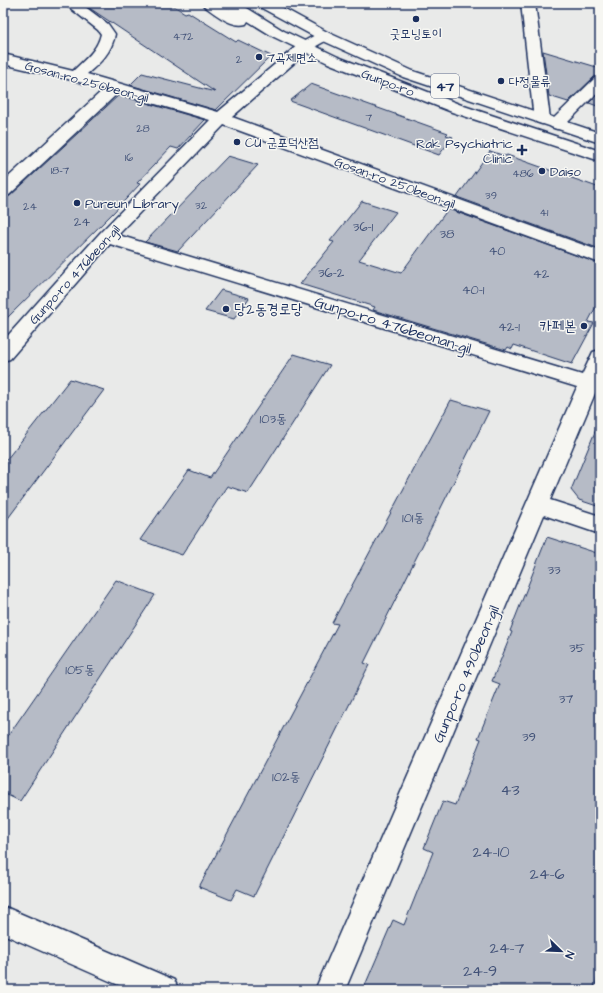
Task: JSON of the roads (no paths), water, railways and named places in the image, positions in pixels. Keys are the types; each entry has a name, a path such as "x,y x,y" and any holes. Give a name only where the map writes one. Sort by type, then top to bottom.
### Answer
{"street":[{"path":"71,3 103,27 108,34 104,50 76,76"},
{"name":"47","path":"209,3 231,17 279,34"},
{"name":"Gunpo-ro","path":"229,3 279,34 332,60 458,109 600,156"},
{"name":"Gunpo-ro","path":"263,3 324,36 408,74 542,120 600,138"},
{"path":"276,3 295,21"},
{"path":"528,3 542,120"},
{"name":"Gunpo-ro 476beon-gil","path":"3,354 106,237 221,118 304,47 324,36"},
{"name":"Gosan-ro 250beon-gil","path":"3,59 76,76 221,118 600,257"},
{"path":"557,124 600,81"},
{"path":"3,191 115,87"},
{"name":"Gunpo-ro 476beonan-gil","path":"106,237 589,384"},
{"name":"Gunpo-ro 490beon-gil","path":"330,990 600,357"},
{"path":"538,505 600,525"},
{"path":"3,920 164,990"}],"place":[{"name":"굿모닝토이","path":"416,19"},
{"name":"7곡제면소","path":"259,57"},
{"name":"다정물류","path":"501,81"},
{"name":"CU 군포덕산점","path":"237,142"},
{"name":"Rak Psychiatric Clinic","path":"522,150"},
{"name":"Daiso","path":"542,171"},
{"name":"Pureun Library","path":"77,203"},
{"name":"당2동경로당","path":"226,309"},
{"name":"카페본","path":"584,326"}]}
